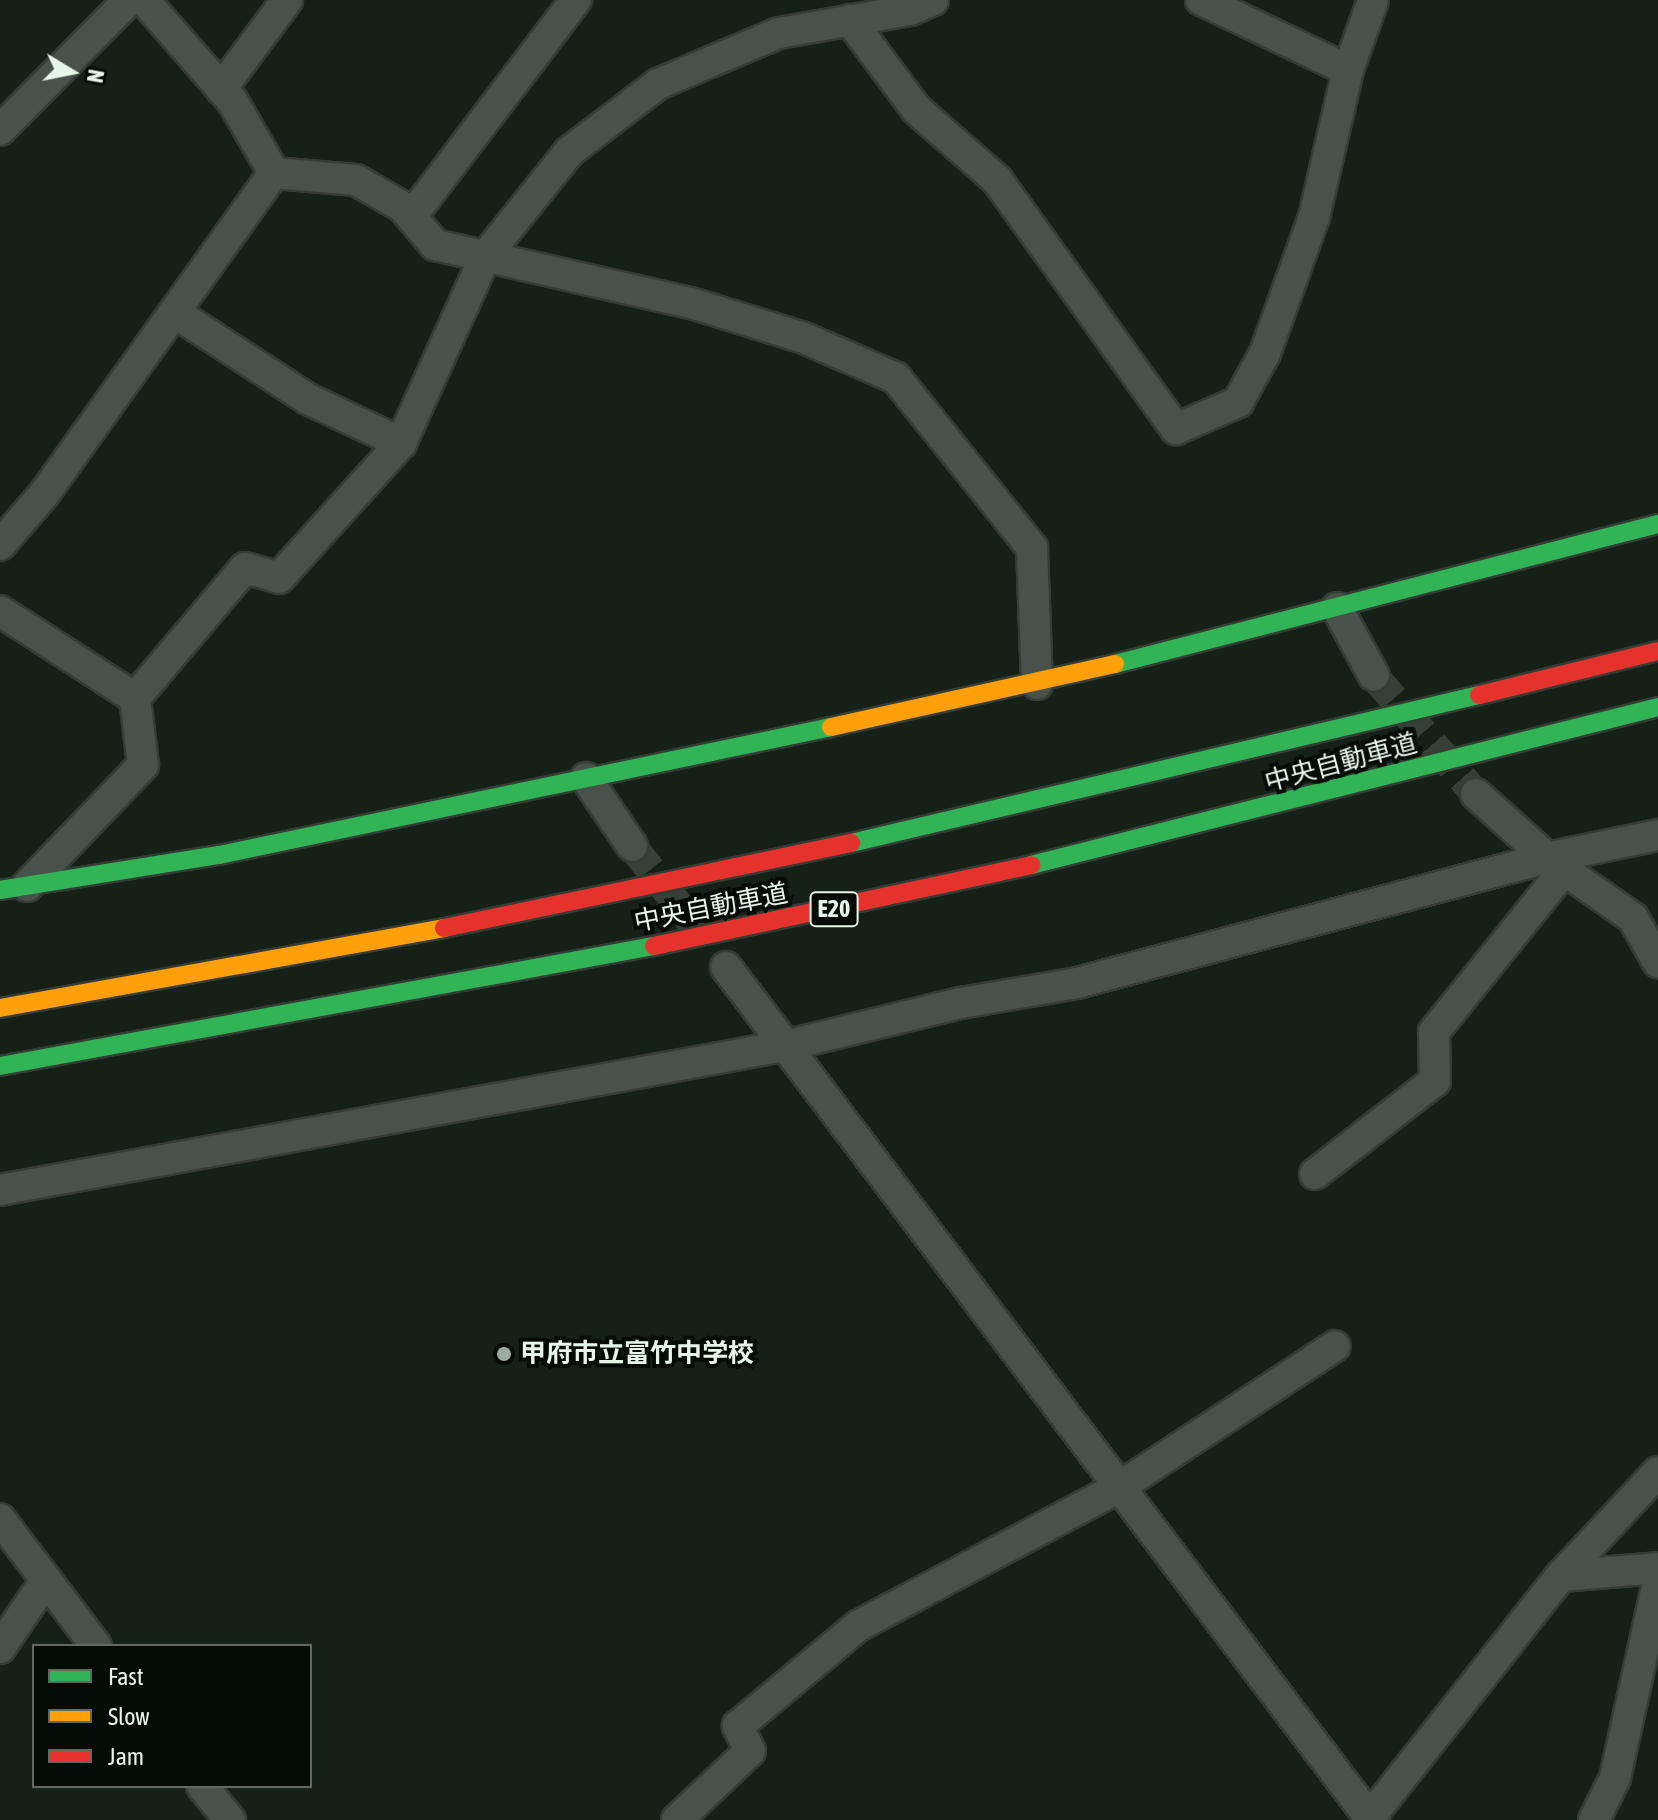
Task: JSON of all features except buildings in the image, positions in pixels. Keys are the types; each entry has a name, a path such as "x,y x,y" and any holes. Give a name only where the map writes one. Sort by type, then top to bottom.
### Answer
{"main road":[{"path":"13,888 219,855 1037,684 1658,524"},
{"name":"中央自動車道","path":"0,1008 342,949 755,865 1189,767 1658,651"},
{"name":"中央自動車道","path":"0,1066 344,1007 769,924 1192,828 1658,707"}],"street":[{"path":"0,130 129,0"},
{"path":"144,0 221,89 274,173"},
{"path":"221,89 287,0"},
{"path":"411,217 576,0"},
{"path":"13,888 143,765 135,698 245,568 279,578 401,443 485,257 569,152 658,84 779,33 933,0"},
{"path":"1201,0 1348,70"},
{"path":"850,20 916,109 997,180 1176,429 1238,402 1265,353 1314,217 1348,70 1373,0"},
{"path":"274,173 356,180 411,217 435,245 691,303 804,338 896,378 1032,548 1037,684"},
{"path":"0,545 44,494 274,173"},
{"path":"174,312 308,399 401,443"},
{"path":"1337,608 1374,676"},
{"path":"0,611 135,698"},
{"path":"586,778 632,846"},
{"path":"1476,794 1556,863 1633,918 1658,962"},
{"path":"0,1190 784,1046 961,1003 1077,983 1658,835"},
{"path":"1315,1174 1435,1081 1434,1032 1556,863"},
{"path":"726,967 1369,1819 1561,1576 1658,1472"},
{"path":"692,1814 750,1751 738,1726 858,1626 1118,1488 1335,1346"},
{"path":"0,1519 94,1644"},
{"path":"1561,1576 1658,1568"},
{"path":"0,1648 46,1580"},
{"path":"1594,1820 1615,1778 1658,1583"},
{"path":"204,1788 230,1820"}],"tunnel":[{"path":"1374,676 1476,794"},
{"path":"632,846 712,948"}],"traffic: fast":[{"path":"1115,664 1658,524"},
{"path":"851,843 1479,695"},
{"path":"1031,865 1658,707"},
{"path":"0,890 219,855 831,727"},
{"path":"0,1066 654,946"}],"traffic: slow":[{"path":"831,727 1115,664"},
{"path":"0,1008 444,928"}],"traffic: jam":[{"path":"1479,695 1658,651"},
{"path":"444,928 851,843"},
{"path":"654,946 1031,865"}],"place":[{"name":"甲府市立富竹中学校","path":"504,1354"}]}
